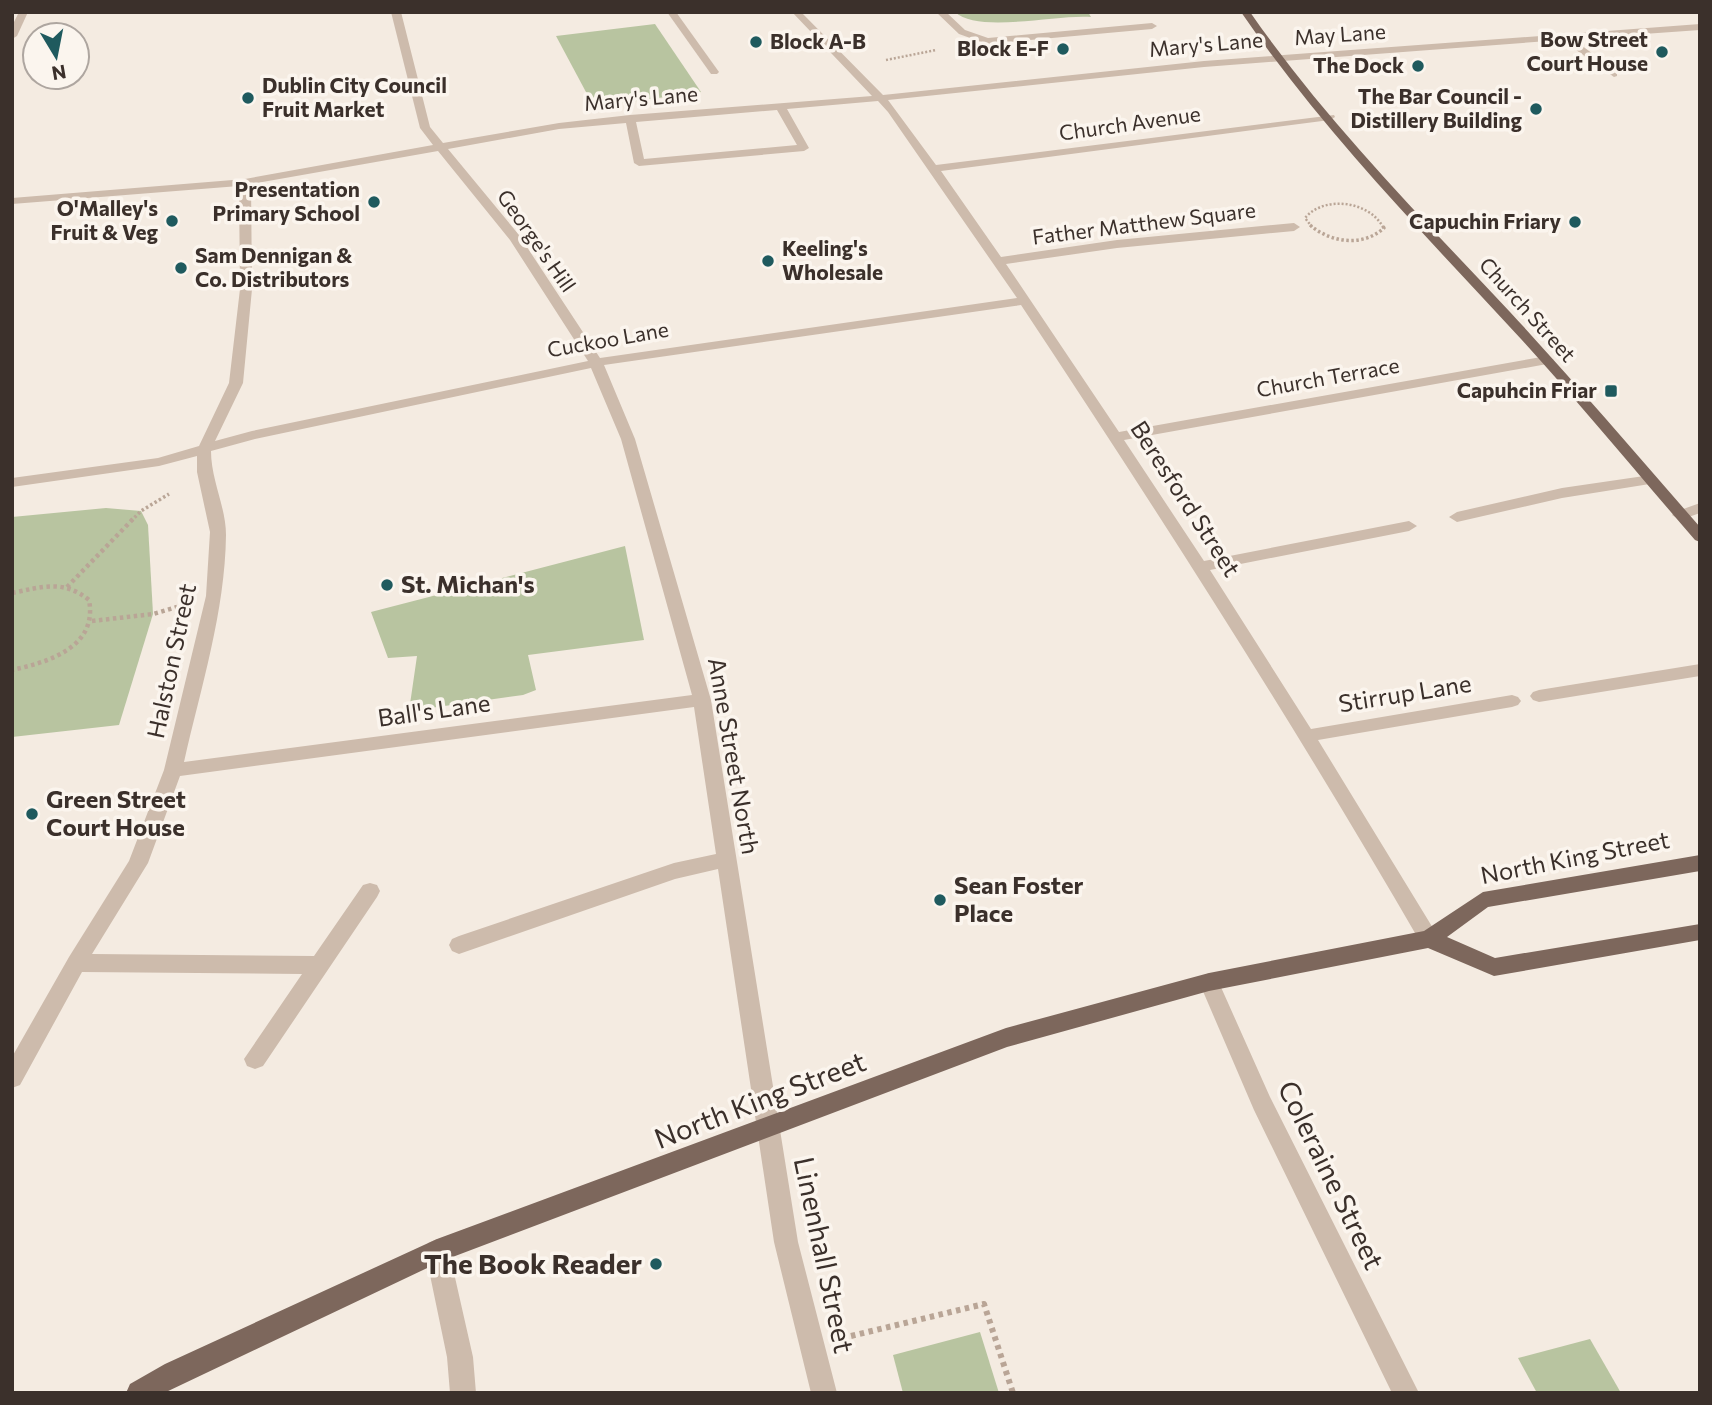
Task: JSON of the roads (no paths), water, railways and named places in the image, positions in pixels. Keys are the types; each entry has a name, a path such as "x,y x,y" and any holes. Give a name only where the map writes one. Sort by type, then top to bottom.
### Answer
{"main road":[{"name":"Church Street","path":"1245,12 1277,58 1413,215 1547,360 1700,537"},
{"name":"North King Street","path":"139,1393 174,1373 436,1251 1006,1038 1209,982 1429,939 1483,900 1700,863"},
{"path":"1429,939 1494,967 1700,932"}],"street":[{"path":"12,36 24,13 39,12"},
{"name":"George's Hill","path":"396,12 425,128 515,238 596,363"},
{"path":"671,12 714,72"},
{"name":"Beresford Street","path":"796,12 892,110 998,261 1200,567 1429,939"},
{"path":"940,12 962,32 987,41 1152,26"},
{"name":"May Lane","path":"1277,58 1700,27"},
{"path":"1564,37 1614,74"},
{"name":"Mary's Lane","path":"12,201 245,182 439,145 559,126 880,99 1277,58"},
{"path":"630,118 639,163 804,148 781,107"},
{"name":"Church Avenue","path":"934,169 1330,117"},
{"name":"Halston Street","path":"12,1078 76,963 138,863 173,770 214,596 218,532 204,472 204,450 236,383 246,289 245,182"},
{"name":"Father Matthew Square","path":"998,261 1117,244 1294,227"},
{"name":"Cuckoo Lane","path":"12,483 159,462 253,435 596,363 1025,301"},
{"name":"Church Terrace","path":"1115,437 1547,360"},
{"name":"Anne Street North","path":"596,363 628,439 702,700 768,1129"},
{"path":"1457,517 1562,494 1651,480"},
{"path":"1680,515 1700,508"},
{"path":"1200,567 1409,526"},
{"path":"1539,696 1700,670"},
{"name":"Ball's Lane","path":"173,770 702,700"},
{"name":"Stirrup Lane","path":"1306,736 1512,701"},
{"path":"459,945 674,871 727,859"},
{"path":"255,1059 370,891"},
{"path":"76,963 320,965"},
{"name":"Coleraine Street","path":"1209,982 1262,1103 1406,1393"},
{"name":"Linenhall Street","path":"768,1129 786,1242 824,1393"},
{"path":"436,1251 460,1357 463,1393"}],"place":[{"name":"Block A-B","path":"756,42"},
{"name":"Block E-F","path":"1063,49"},
{"name":"Bow Street Court House","path":"1662,52"},
{"name":"The Dock","path":"1418,66"},
{"name":"Dublin City Council Fruit Market","path":"248,98"},
{"name":"The Bar Council - Distillery Building","path":"1536,109"},
{"name":"Presentation Primary School","path":"374,202"},
{"name":"O'Malley's Fruit & Veg","path":"172,221"},
{"name":"Capuchin Friary","path":"1575,222"},
{"name":"Keeling's Wholesale","path":"768,261"},
{"name":"Sam Dennigan & Co. Distributors","path":"181,268"},
{"name":"Capuhcin Friar","path":"1611,391"},
{"name":"St. Michan's","path":"387,585"},
{"name":"Green Street Court House","path":"32,814"},
{"name":"Sean Foster Place","path":"940,900"},
{"name":"The Book Reader","path":"656,1264"}]}
